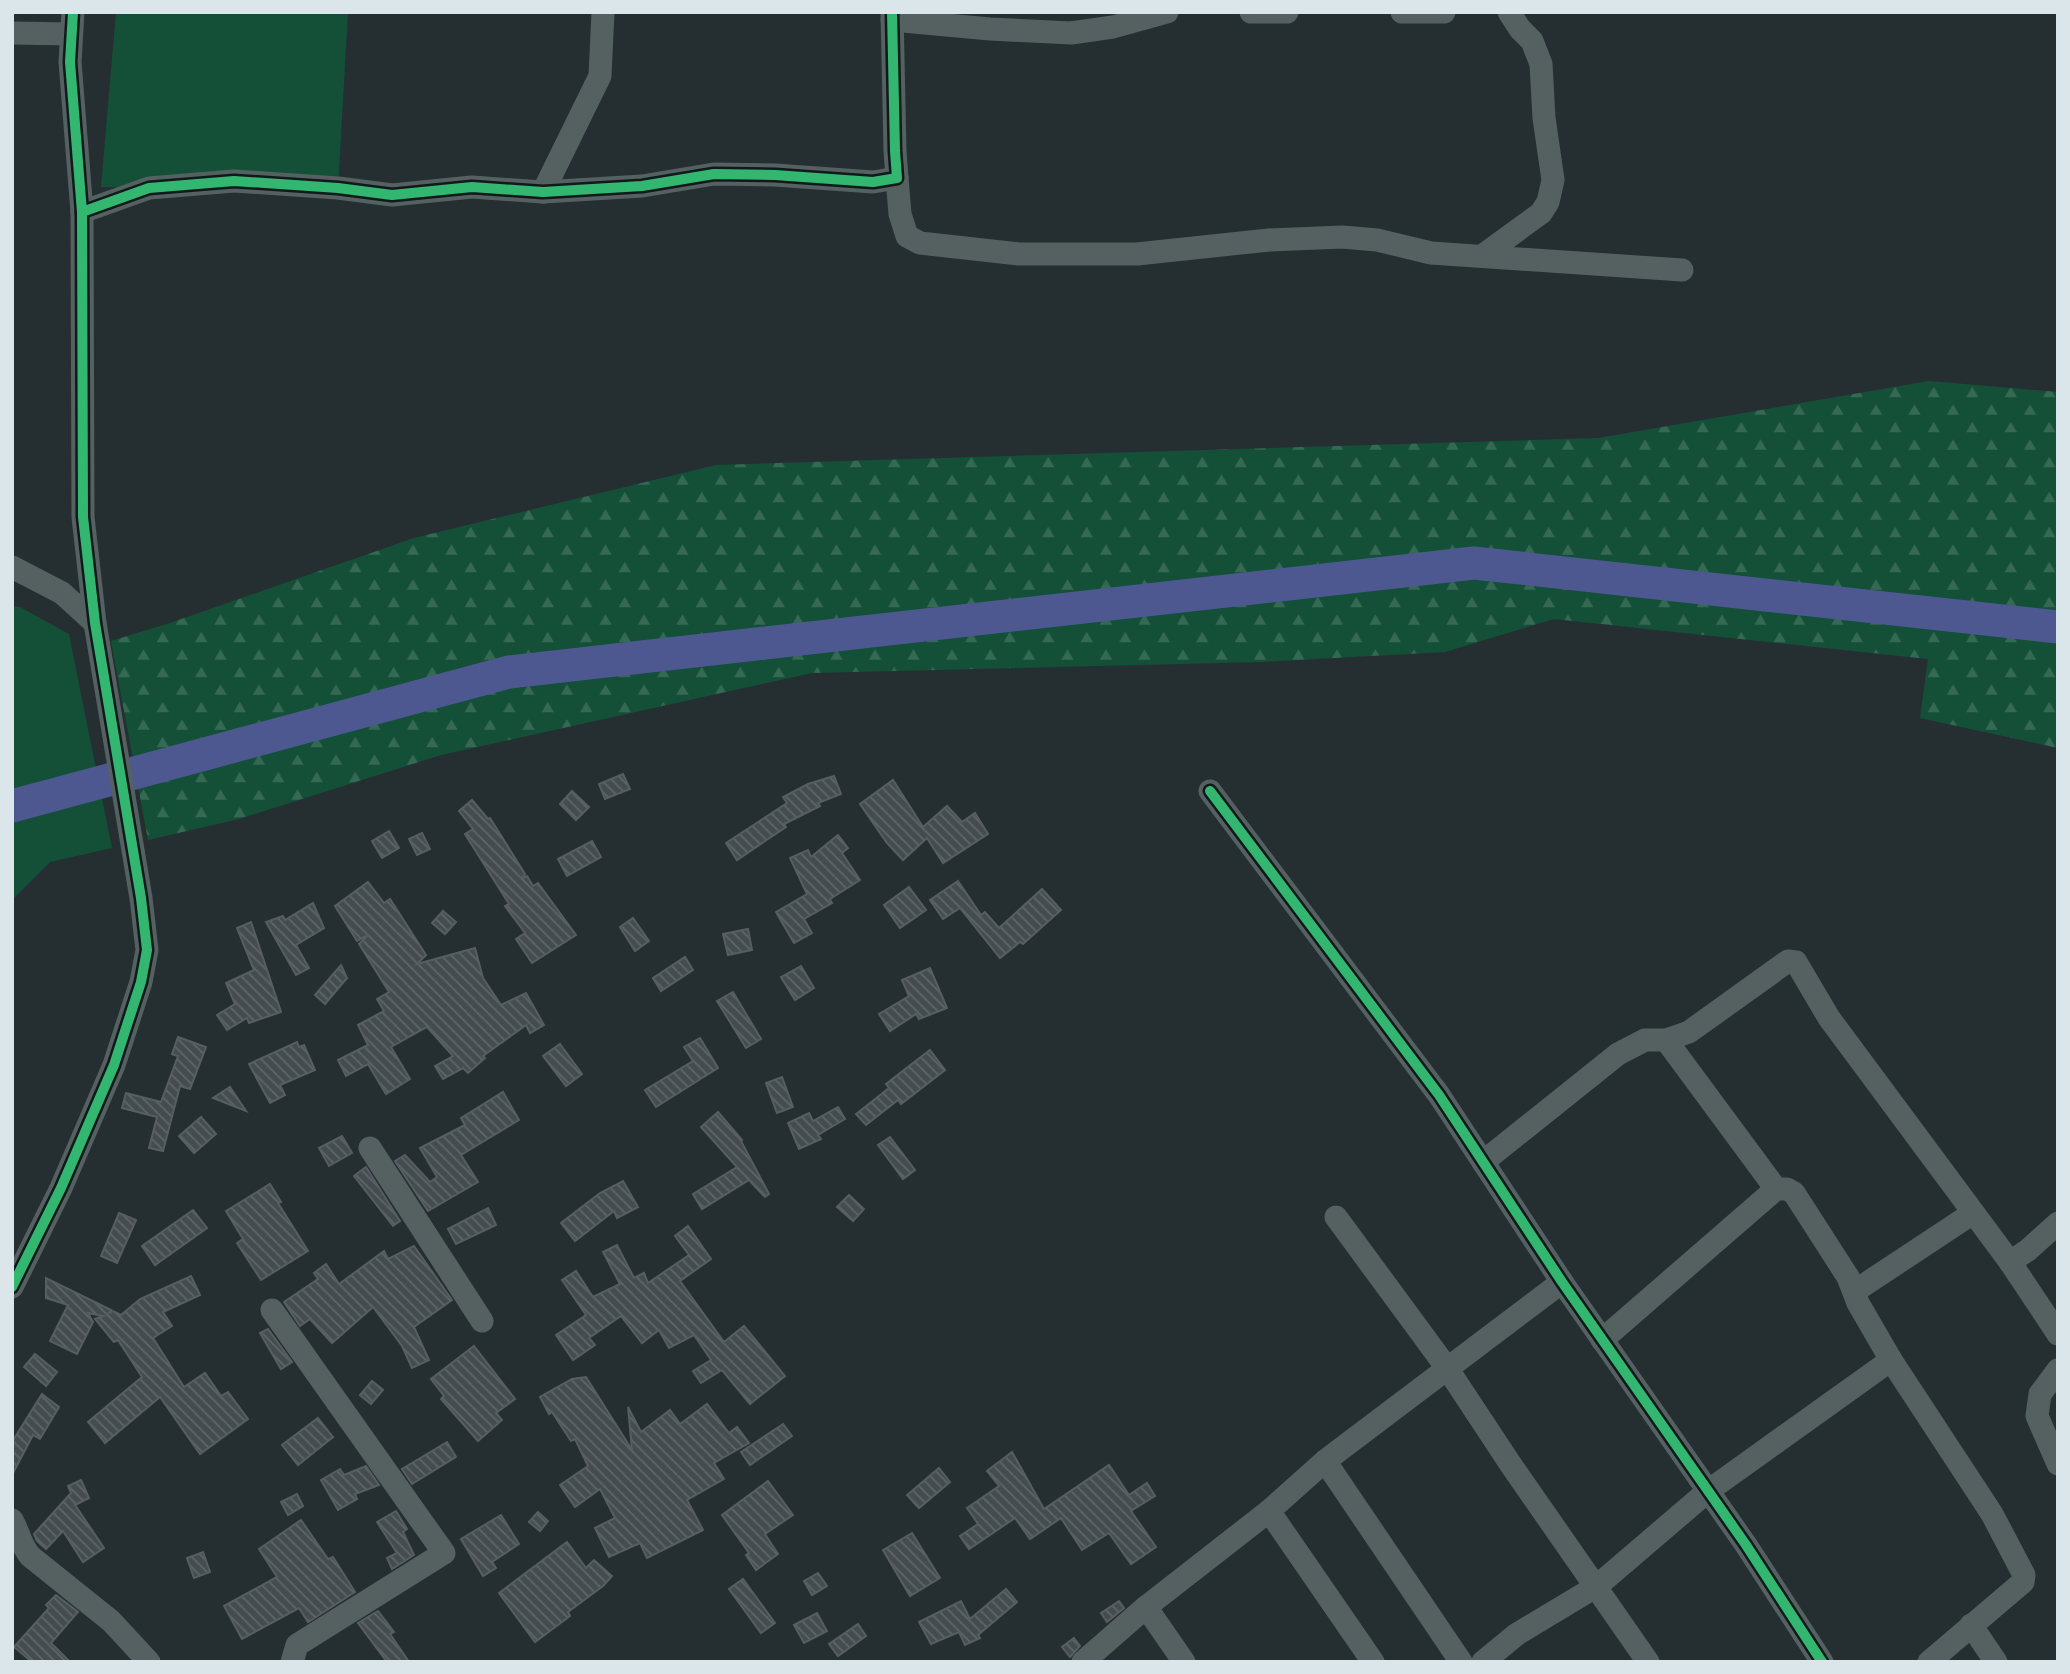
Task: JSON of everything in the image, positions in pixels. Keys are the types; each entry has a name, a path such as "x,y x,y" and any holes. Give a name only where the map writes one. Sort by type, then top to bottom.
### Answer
{"street":[{"path":"543,192 600,76 603,12"},
{"path":"1167,12 1113,27 1071,33 990,29 892,16 895,151 900,214 907,236 920,243 1019,254 1137,254 1269,240 1342,237 1377,240 1431,253 1682,270"},
{"path":"1251,12 1287,12"},
{"path":"1402,12 1444,12"},
{"path":"1482,256 1541,213 1548,202 1553,180 1544,118 1541,64 1532,41 1509,12"},
{"path":"12,33 72,23 70,62 82,212 83,517 95,623 141,898 146,957 141,982 114,1065 61,1188 12,1287"},
{"path":"82,212 149,188 234,181 392,195 472,187 543,192 642,186 714,174 873,182 897,178"},
{"path":"12,567 62,593 95,623"},
{"path":"1210,790 1439,1095 1562,1282 1708,1491 1822,1662"},
{"path":"1483,1162 1618,1054 1645,1040 1666,1040 1689,1032 1788,961 1796,962 1829,1018 2010,1262 2058,1335"},
{"path":"1666,1040 1776,1189"},
{"path":"370,1148 482,1321"},
{"path":"1602,1340 1776,1189 1787,1189 1794,1193 1855,1291 1858,1303 1891,1360 1992,1514 2024,1575 2023,1582 1929,1662"},
{"path":"1855,1291 1973,1213"},
{"path":"1336,1217 1447,1368 1648,1662"},
{"path":"2010,1262 2058,1223"},
{"path":"1093,1658 1146,1607 1269,1511 1325,1461 1562,1282"},
{"path":"272,1310 443,1553 297,1645 292,1662"},
{"path":"1483,1662 1517,1634 1597,1586 1708,1491 1891,1360"},
{"path":"2058,1370 2040,1394 2037,1404 2037,1416 2058,1464"},
{"path":"1325,1461 1461,1662"},
{"path":"1269,1511 1373,1662"},
{"path":"12,1520 18,1530 20,1543 30,1556 111,1621 149,1662"},
{"path":"1146,1607 1184,1662"},
{"path":"1971,1625 1996,1662"}],"green space":[{"path":"116,12 348,13 338,188 101,187"},
{"path":"1929,381 2058,392 2058,748 1920,718 1928,659 1554,619 1445,652 1261,662 812,673 441,755 239,819 148,840 111,641 414,538 716,465 1598,438"},
{"path":"12,606 20,607 69,634 112,848 50,862 12,900"}],"building":[{"path":"623,774 630,789 605,799 599,784"},
{"path":"834,776 841,794 818,803 820,806 784,824 786,827 737,860 726,843 787,803 783,797 808,784"},
{"path":"893,780 923,827 947,806 962,822 975,813 988,834 943,863 927,838 903,860 887,843 860,804"},
{"path":"572,791 589,807 576,820 560,804"},
{"path":"472,800 488,819 490,818 525,874 521,879 527,876 533,886 538,883 576,935 532,963 516,939 525,933 505,906 509,904 465,834 473,829 459,811"},
{"path":"389,831 399,848 382,858 372,841"},
{"path":"422,833 430,849 417,855 409,839"},
{"path":"838,835 848,848 842,853 860,880 830,899 832,903 804,919 812,933 794,943 776,912 807,894 790,858 808,850 811,857"},
{"path":"592,841 601,857 567,876 558,859"},
{"path":"958,881 981,915 985,912 999,928 1042,889 1061,910 1023,944 1020,942 1000,958 960,908 943,919 930,900"},
{"path":"368,882 384,903 390,899 426,955 417,964 475,948 483,978 501,1005 526,993 544,1025 530,1033 526,1025 483,1056 485,1058 468,1073 463,1068 443,1079 435,1066 453,1056 427,1027 391,1047 410,1079 386,1094 368,1064 346,1076 338,1060 368,1045 358,1025 384,1011 377,999 389,992 359,944 368,935 357,941 335,906"},
{"path":"909,887 926,910 900,928 884,905"},
{"path":"313,903 324,928 296,945 309,968 296,975 266,922 283,916 285,920"},
{"path":"443,911 456,922 445,934 432,923"},
{"path":"633,918 649,941 635,951 620,927"},
{"path":"251,922 281,1012 249,1023 247,1018 227,1030 217,1015 235,1004 226,983 254,970 237,928"},
{"path":"748,929 752,950 728,955 723,934"},
{"path":"685,957 693,970 661,991 653,978"},
{"path":"341,965 347,978 325,1004 315,995"},
{"path":"801,966 814,988 795,1000 781,977"},
{"path":"930,968 947,1008 919,1019 916,1014 890,1031 879,1014 909,996 902,980"},
{"path":"733,992 761,1039 746,1048 717,1001"},
{"path":"178,1037 206,1047 190,1089 180,1086 163,1151 149,1148 157,1117 122,1108 126,1093 161,1102 178,1056 172,1054"},
{"path":"700,1038 718,1068 656,1107 645,1090 693,1061 684,1047"},
{"path":"297,1042 299,1047 304,1045 315,1070 280,1085 285,1095 270,1103 249,1064"},
{"path":"560,1044 582,1074 566,1086 543,1056"},
{"path":"930,1050 945,1070 901,1104 898,1100 866,1125 856,1114 889,1088 886,1084"},
{"path":"782,1077 793,1107 777,1113 766,1083"},
{"path":"230,1087 246,1111 213,1098"},
{"path":"503,1092 519,1120 461,1155 478,1182 428,1211 395,1161 405,1155 430,1182 437,1177 420,1148 465,1125 461,1118"},
{"path":"838,1107 845,1119 818,1135 821,1139 799,1149 788,1123 809,1113 813,1121"},
{"path":"718,1112 742,1140 769,1194 765,1197 749,1180 702,1209 693,1194 737,1167 701,1127"},
{"path":"201,1117 216,1134 194,1153 179,1136"},
{"path":"342,1136 352,1153 329,1166 319,1148"},
{"path":"890,1137 915,1170 903,1179 878,1145"},
{"path":"366,1167 400,1221 393,1226 354,1176"},
{"path":"623,1181 638,1207 617,1218 614,1211 575,1241 561,1223 600,1193"},
{"path":"270,1184 281,1202 278,1203 308,1251 261,1280 237,1243 243,1239 226,1211"},
{"path":"849,1195 864,1209 853,1221 837,1207"},
{"path":"488,1208 496,1225 456,1244 448,1229"},
{"path":"193,1210 207,1228 155,1265 142,1246"},
{"path":"119,1213 136,1220 117,1263 101,1256"},
{"path":"688,1226 711,1259 680,1281 724,1342 744,1326 785,1376 750,1404 722,1370 701,1383 693,1371 711,1360 694,1335 669,1348 659,1330 642,1343 621,1316 589,1338 595,1345 573,1360 556,1335 586,1315 562,1280 576,1271 593,1297 620,1284 603,1252 617,1245 634,1278 644,1273 648,1283 689,1255 675,1236"},
{"path":"414,1246 452,1300 414,1327 429,1360 412,1368 402,1346 373,1307 332,1343 310,1319 300,1326 284,1302 318,1279 314,1273 326,1264 339,1284 384,1251 388,1259"},
{"path":"191,1276 200,1295 163,1312 172,1326 153,1338 184,1387 205,1373 221,1396 228,1392 248,1419 200,1454 160,1397 105,1443 88,1422 142,1377 118,1340 114,1342 95,1319 103,1316 88,1313 93,1322 77,1354 50,1341 68,1305 46,1298 46,1278 111,1310 109,1313 113,1311 121,1315 140,1299"},
{"path":"268,1329 292,1362 281,1369 260,1333"},
{"path":"474,1346 515,1399 496,1413 502,1420 478,1441 441,1399 444,1396 431,1379"},
{"path":"35,1354 57,1372 46,1386 24,1367"},
{"path":"586,1377 632,1450 628,1407 641,1432 670,1410 680,1424 707,1404 729,1433 737,1427 749,1443 714,1463 724,1479 687,1500 703,1530 647,1558 640,1543 609,1557 595,1528 615,1518 600,1489 575,1507 560,1485 588,1466 575,1439 571,1441 552,1412 549,1414 540,1397 572,1379"},
{"path":"372,1381 383,1390 371,1404 360,1395"},
{"path":"42,1394 59,1407 40,1439 33,1435 12,1475 12,1442"},
{"path":"318,1418 333,1437 298,1465 282,1445"},
{"path":"783,1424 792,1436 750,1465 741,1452"},
{"path":"447,1442 456,1457 412,1484 402,1469"},
{"path":"1012,1452 1044,1509 1109,1465 1129,1495 1147,1483 1155,1496 1131,1511 1156,1547 1131,1564 1109,1533 1082,1550 1061,1518 1030,1539 1015,1518 969,1549 960,1536 978,1524 967,1508 999,1486 987,1471"},
{"path":"366,1466 379,1485 355,1494 357,1499 338,1510 321,1480 340,1469 344,1475"},
{"path":"939,1468 950,1482 919,1508 907,1495"},
{"path":"81,1480 89,1498 75,1505 104,1548 83,1562 63,1531 46,1549 34,1534 71,1493 68,1486"},
{"path":"768,1481 793,1515 765,1534 778,1554 756,1570 746,1555 749,1553 722,1515"},
{"path":"297,1494 303,1506 288,1515 281,1502"},
{"path":"396,1511 407,1529 403,1532 414,1555 392,1569 387,1558 397,1553 377,1522"},
{"path":"538,1512 548,1521 540,1531 529,1522"},
{"path":"501,1515 519,1544 492,1562 496,1568 483,1576 461,1539"},
{"path":"301,1520 328,1559 333,1557 355,1592 308,1622 299,1608 242,1639 224,1606 277,1577 259,1549"},
{"path":"912,1533 940,1578 910,1596 883,1550"},
{"path":"567,1542 586,1568 594,1560 612,1576 568,1612 570,1616 535,1642 499,1593"},
{"path":"203,1552 210,1572 194,1578 187,1558"},
{"path":"818,1573 827,1586 812,1595 804,1581"},
{"path":"743,1579 775,1623 761,1633 729,1589"},
{"path":"1006,1589 1017,1602 978,1635 980,1638 965,1645 959,1632 931,1644 919,1622 961,1601 970,1619"},
{"path":"56,1595 78,1612 51,1643 70,1662 32,1662 14,1647 49,1608 46,1605"},
{"path":"1119,1601 1124,1608 1107,1622 1101,1613"},
{"path":"378,1611 394,1632 390,1634 409,1662 387,1662 358,1623"},
{"path":"817,1613 827,1631 804,1643 794,1625"},
{"path":"858,1624 866,1636 838,1656 829,1644"},
{"path":"1074,1638 1080,1646 1070,1657 1062,1647"}],"waterway":[{"path":"12,806 509,672 1474,563 2058,627"}],"cycle path":[{"path":"12,1287 61,1188 114,1065 141,982 147,950 141,898 95,623 83,517 82,212 70,62 73,12"},
{"path":"82,212 149,188 234,181 338,188 392,195 472,187 543,192 642,186 714,174 873,182 897,178 892,12"},
{"path":"1210,791 1439,1095 1562,1282 1746,1545 1822,1662"}]}
